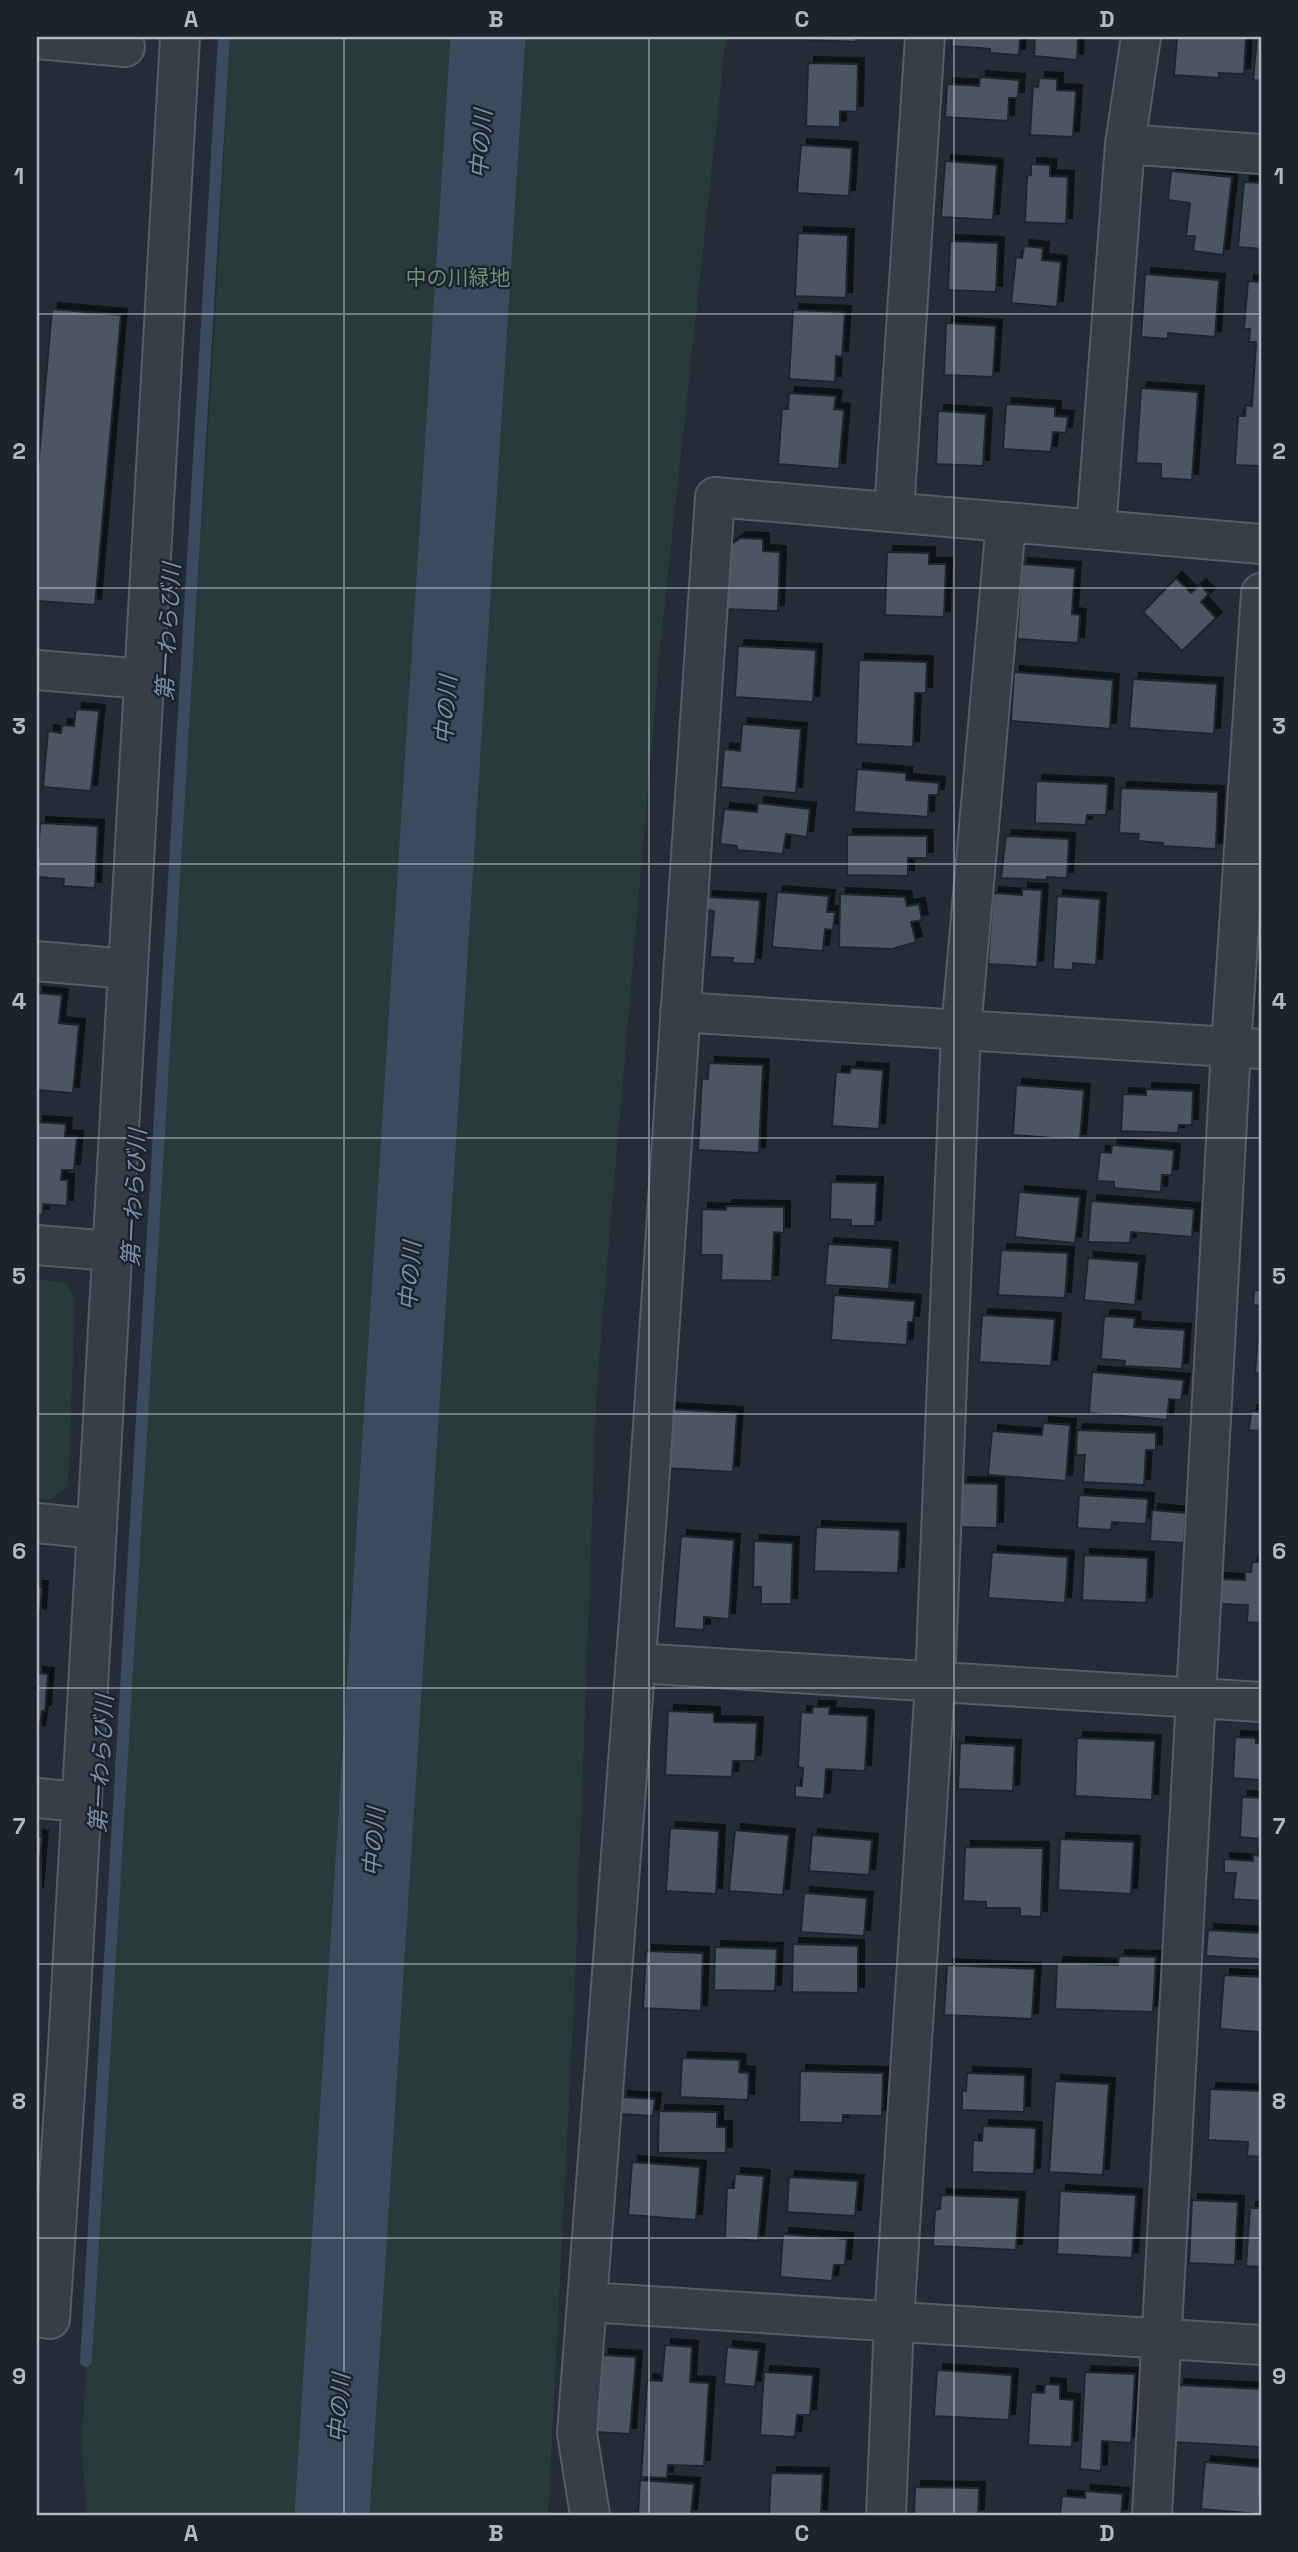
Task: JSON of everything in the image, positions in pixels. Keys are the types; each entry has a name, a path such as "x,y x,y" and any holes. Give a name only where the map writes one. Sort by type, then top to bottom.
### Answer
{"street":[{"path":"37,2317 50,2319 52,2045 82,1802 180,37"},
{"path":"894,512 925,37"},
{"path":"1096,530 1125,144 1141,37"},
{"path":"37,39 125,47"},
{"path":"1125,144 1261,154"},
{"path":"590,2515 576,2433 635,1663 715,497 1261,544"},
{"path":"886,2515 894,2321 935,1683 961,1030 1006,522"},
{"path":"1152,2515 1198,1697 1246,1048 1261,593"},
{"path":"37,670 144,679"},
{"path":"37,961 128,969"},
{"path":"680,1012 1246,1048"},
{"path":"37,1245 112,1251"},
{"path":"37,1523 97,1529"},
{"path":"635,1663 1261,1702"},
{"path":"37,1798 82,1802"},
{"path":"587,2302 1261,2345"}],"green space":[{"name":"中の川緑地","path":"230,37 726,37 660,648 597,1383 575,1983 548,2515 86,2515 82,2443 99,2113 216,303"},
{"path":"37,1279 67,1283 75,1300 68,1486 49,1500 37,1499"}],"building":[{"path":"809,37 856,37 856,42 809,40"},
{"path":"952,37 1020,37 1019,55 990,53 990,49 951,46"},
{"path":"1035,37 1078,37 1077,60 1034,56"},
{"path":"1177,37 1246,37 1244,74 1219,73 1219,78 1174,75"},
{"path":"1257,37 1261,37 1261,81 1253,80"},
{"path":"808,63 858,64 857,112 840,111 840,127 806,126"},
{"path":"980,77 1019,80 1018,98 1009,98 1008,121 945,117 947,84 979,86"},
{"path":"1039,78 1057,79 1057,90 1076,91 1073,137 1030,135 1033,86 1038,87"},
{"path":"801,145 852,148 849,196 797,193"},
{"path":"945,161 997,165 993,220 941,217"},
{"path":"1031,164 1050,165 1050,176 1068,177 1066,224 1025,222 1027,176 1031,175"},
{"path":"1171,171 1232,177 1223,255 1193,251 1195,236 1186,236 1190,203 1168,200"},
{"path":"1244,182 1261,183 1261,249 1238,247"},
{"path":"798,233 848,235 846,298 795,296"},
{"path":"950,241 998,243 996,292 948,290"},
{"path":"1024,246 1043,248 1042,260 1061,262 1057,307 1011,303 1016,257 1022,258"},
{"path":"1145,274 1219,280 1215,337 1168,333 1168,339 1141,337"},
{"path":"1248,281 1261,282 1261,466 1235,465 1238,416 1245,416 1246,405 1252,406 1256,342 1249,342 1250,329 1244,329"},
{"path":"52,309 121,315 95,605 37,601 37,480"},
{"path":"793,310 845,312 842,357 836,356 835,382 789,379"},
{"path":"946,323 996,326 993,377 944,375"},
{"path":"1141,388 1198,392 1192,480 1161,478 1161,464 1136,463"},
{"path":"789,393 836,396 834,409 844,410 839,469 778,464 782,409 788,409"},
{"path":"1006,404 1055,407 1055,416 1068,417 1066,433 1053,432 1051,452 1003,449"},
{"path":"938,411 986,414 983,466 936,464"},
{"path":"740,538 763,539 763,551 780,552 778,611 723,609 725,549"},
{"path":"887,552 929,553 929,564 946,564 944,617 885,615"},
{"path":"1022,564 1075,568 1072,614 1080,615 1078,643 1017,639"},
{"path":"1176,578 1191,593 1200,585 1209,594 1201,602 1216,618 1182,651 1143,612"},
{"path":"738,646 816,650 813,702 735,697"},
{"path":"859,660 927,662 926,693 915,693 913,747 856,744"},
{"path":"1014,672 1113,680 1110,729 1011,721"},
{"path":"1133,679 1217,684 1214,734 1129,728"},
{"path":"76,709 99,711 91,791 43,787 48,731 61,733 62,725 74,726"},
{"path":"742,724 801,729 796,793 721,787 724,749 740,751"},
{"path":"857,769 906,773 906,780 939,783 938,795 929,795 928,817 854,812"},
{"path":"1036,781 1108,784 1106,815 1087,815 1086,825 1035,823"},
{"path":"1121,788 1218,792 1216,849 1163,846 1163,843 1138,841 1139,834 1119,833"},
{"path":"758,803 810,809 807,837 786,834 783,854 737,850 737,846 720,844 724,809 757,812"},
{"path":"40,823 98,826 95,888 63,886 64,879 37,877"},
{"path":"847,835 927,836 927,858 908,858 908,876 847,875"},
{"path":"1006,836 1069,839 1067,878 1001,878"},
{"path":"1022,889 1042,890 1037,967 988,964 993,893 1022,895"},
{"path":"777,892 829,896 827,912 835,912 833,930 825,929 823,951 772,947"},
{"path":"840,894 905,897 907,906 919,904 922,920 911,922 916,942 892,949 839,947"},
{"path":"1057,896 1100,899 1096,965 1073,963 1073,970 1053,969"},
{"path":"707,897 760,900 755,964 732,963 733,958 710,957 714,911 706,910"},
{"path":"1261,948 1261,1005 1257,1004"},
{"path":"37,993 62,995 59,1023 79,1025 73,1093 37,1090"},
{"path":"709,1063 763,1065 759,1153 698,1150 702,1078 708,1079"},
{"path":"851,1068 883,1070 879,1129 832,1126 836,1072 850,1073"},
{"path":"1016,1085 1084,1090 1080,1140 1013,1135"},
{"path":"1146,1089 1193,1091 1192,1125 1179,1125 1178,1133 1121,1131 1123,1094 1146,1095"},
{"path":"37,1122 66,1124 65,1136 77,1137 74,1170 62,1170 61,1180 68,1180 67,1206 43,1204 43,1215 37,1214"},
{"path":"1112,1145 1174,1150 1172,1175 1162,1175 1161,1192 1114,1188 1114,1182 1097,1181 1100,1152 1111,1153"},
{"path":"831,1182 877,1183 875,1226 851,1226 851,1220 830,1219"},
{"path":"1019,1192 1080,1197 1075,1243 1015,1237"},
{"path":"1091,1201 1194,1209 1192,1237 1131,1232 1130,1243 1088,1242"},
{"path":"726,1206 784,1207 784,1233 774,1232 772,1281 721,1280 722,1255 701,1255 702,1209 726,1210"},
{"path":"828,1244 892,1248 889,1289 825,1285"},
{"path":"1001,1250 1068,1253 1065,1298 998,1295"},
{"path":"1088,1258 1139,1262 1135,1305 1084,1300"},
{"path":"1261,1280 1261,1306 1253,1305 1254,1290 1260,1290"},
{"path":"834,1295 915,1301 913,1322 908,1322 907,1345 831,1340"},
{"path":"982,1315 1055,1319 1051,1366 979,1362"},
{"path":"1104,1316 1135,1318 1134,1327 1185,1330 1182,1369 1124,1366 1125,1361 1101,1359"},
{"path":"1258,1337 1261,1337 1261,1373 1255,1373"},
{"path":"1092,1372 1184,1380 1181,1400 1169,1399 1167,1420 1089,1413"},
{"path":"1261,1394 1261,1431 1249,1430 1251,1411 1260,1412"},
{"path":"671,1409 737,1413 733,1472 667,1468"},
{"path":"1043,1423 1070,1425 1066,1481 988,1475 992,1431 1042,1435"},
{"path":"1077,1430 1156,1433 1156,1450 1146,1450 1144,1485 1083,1482 1085,1455 1076,1455"},
{"path":"962,1483 998,1484 997,1528 960,1527"},
{"path":"1079,1495 1148,1499 1146,1524 1112,1522 1111,1530 1077,1528"},
{"path":"1152,1510 1186,1513 1184,1543 1150,1541"},
{"path":"816,1527 900,1530 898,1573 814,1571"},
{"path":"681,1536 734,1540 729,1619 704,1617 704,1630 674,1628"},
{"path":"754,1541 793,1543 791,1604 761,1604 761,1587 753,1587"},
{"path":"992,1552 1068,1557 1065,1603 988,1598"},
{"path":"1084,1555 1148,1558 1146,1603 1082,1600"},
{"path":"1252,1562 1261,1562 1261,1623 1247,1622 1248,1605 1218,1604 1219,1579 1245,1580 1245,1572 1251,1572"},
{"path":"37,1587 42,1587 40,1615 37,1614"},
{"path":"37,1673 48,1674 45,1711 42,1711 39,1731 37,1731"},
{"path":"813,1707 830,1707 829,1714 868,1716 865,1771 826,1769 824,1799 795,1797 795,1785 802,1786 803,1768 798,1767 801,1712 812,1713"},
{"path":"668,1711 714,1713 714,1722 757,1723 755,1761 733,1761 732,1777 665,1775"},
{"path":"1235,1737 1256,1738 1256,1743 1261,1743 1261,1780 1233,1778"},
{"path":"1077,1738 1155,1741 1152,1800 1075,1796"},
{"path":"960,1743 1015,1746 1013,1791 958,1789"},
{"path":"1242,1797 1261,1798 1261,1839 1240,1837"},
{"path":"670,1828 719,1831 716,1894 666,1891"},
{"path":"735,1830 789,1835 783,1895 729,1891"},
{"path":"812,1835 872,1840 869,1875 809,1871"},
{"path":"37,1836 42,1837 37,1894"},
{"path":"1060,1839 1134,1842 1131,1894 1058,1890"},
{"path":"965,1847 1043,1848 1041,1917 1020,1916 1020,1908 986,1908 986,1902 963,1901"},
{"path":"1253,1855 1261,1856 1261,1901 1233,1899 1236,1873 1224,1873 1224,1859 1253,1861"},
{"path":"804,1893 867,1898 864,1936 801,1932"},
{"path":"1208,1930 1261,1933 1261,1959 1206,1956"},
{"path":"793,1944 858,1946 858,1993 792,1992"},
{"path":"715,1947 777,1949 775,1991 714,1990"},
{"path":"646,1951 703,1953 701,2011 643,2008"},
{"path":"1119,1956 1156,1957 1153,2012 1055,2009 1057,1963 1118,1965"},
{"path":"947,1965 1035,1969 1032,2019 944,2015"},
{"path":"1224,1975 1261,1977 1261,2039 1258,2039 1259,2032 1220,2029"},
{"path":"682,2058 740,2060 739,2072 749,2073 748,2100 680,2097"},
{"path":"800,2071 883,2073 882,2116 843,2115 843,2123 799,2122"},
{"path":"967,2073 1025,2075 1024,2112 962,2110 962,2090 966,2091"},
{"path":"1055,2081 1109,2084 1103,2175 1049,2172"},
{"path":"1210,2089 1261,2091 1261,2157 1247,2156 1248,2142 1208,2140"},
{"path":"622,2097 655,2099 653,2116 621,2114"},
{"path":"659,2111 717,2112 717,2127 726,2127 726,2153 658,2153"},
{"path":"983,2126 1036,2128 1034,2174 972,2172 973,2140 982,2141"},
{"path":"632,2162 700,2167 696,2220 628,2215"},
{"path":"735,2174 764,2176 758,2241 725,2238 727,2188 734,2188"},
{"path":"789,2177 858,2181 855,2216 787,2212"},
{"path":"1060,2191 1136,2195 1132,2258 1057,2254"},
{"path":"941,2195 1019,2198 1016,2250 933,2246 935,2210 940,2209"},
{"path":"1192,2200 1238,2202 1235,2265 1189,2263"},
{"path":"1250,2208 1261,2208 1261,2267 1246,2266"},
{"path":"783,2234 847,2239 845,2265 834,2265 832,2281 780,2277"},
{"path":"665,2345 692,2347 690,2382 709,2383 704,2466 668,2465 667,2478 641,2477 647,2380 662,2381"},
{"path":"727,2347 759,2350 755,2387 724,2384"},
{"path":"603,2355 636,2357 630,2434 596,2432"},
{"path":"937,2370 1012,2375 1009,2420 934,2416"},
{"path":"764,2372 813,2375 810,2415 797,2415 795,2437 760,2435"},
{"path":"1085,2372 1135,2374 1131,2443 1102,2441 1101,2471 1080,2469"},
{"path":"1045,2384 1060,2385 1060,2399 1074,2400 1072,2447 1028,2445 1031,2392 1044,2393"},
{"path":"1178,2385 1261,2389 1261,2447 1175,2442"},
{"path":"1205,2462 1261,2467 1259,2514 1201,2509"},
{"path":"771,2473 823,2474 821,2515 769,2515"},
{"path":"640,2480 694,2484 691,2515 638,2515"},
{"path":"915,2487 979,2488 978,2515 914,2515"},
{"path":"1085,2491 1123,2494 1121,2515 1060,2515 1062,2496 1085,2498"}],"waterway":[{"name":"第一わらび川","path":"86,2361 224,37"},
{"name":"中の川","path":"332,2515 488,37"}]}
